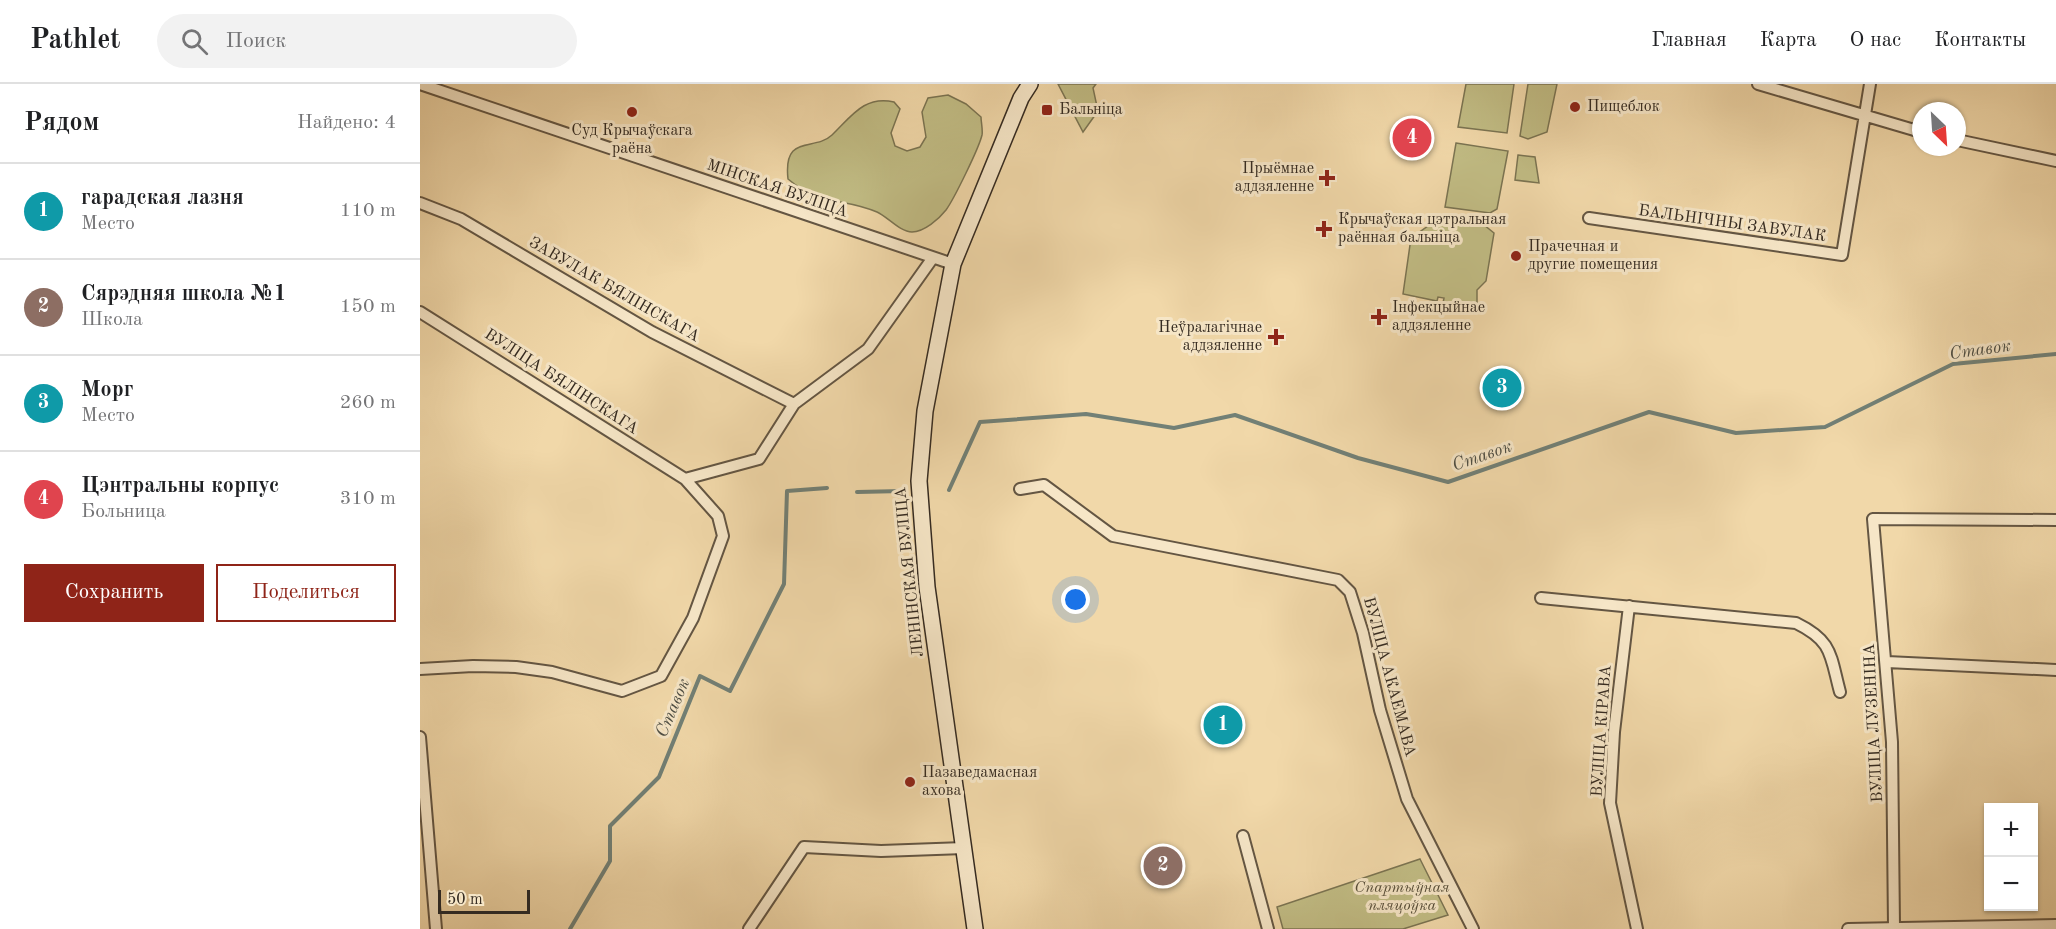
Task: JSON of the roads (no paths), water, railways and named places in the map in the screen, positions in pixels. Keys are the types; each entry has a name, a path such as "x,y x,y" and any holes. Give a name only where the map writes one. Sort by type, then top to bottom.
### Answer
{"main road":[{"name":"ЛЕНІНСКАЯ ВУЛІЦА","path":"975,929 927,587 918,481 927,401 953,264 1021,98 1030,84"}],"street":[{"name":"МІНСКАЯ ВУЛІЦА","path":"420,84 932,259 953,264"},
{"path":"1758,84 1865,118 1912,130"},
{"name":"БАЛЬНІЧНЫ ЗАВУЛАК","path":"1589,218 1842,255 1870,84"},
{"path":"1966,142 2056,161"},
{"name":"ЗАВУЛАК БЯЛІНСКАГА","path":"420,202 461,219 652,332 794,404"},
{"path":"685,479 759,459 794,404 868,349 932,259"},
{"name":"ВУЛІЦА БЯЛІНСКАГА","path":"420,312 685,479 718,516 723,536 693,618 661,676 622,691 552,672 516,667 473,666 420,669"},
{"name":"ВУЛІЦА АКАЕМАВА","path":"1020,489 1044,485 1113,536 1338,580 1350,592 1363,633 1380,710 1407,799 1473,929"},
{"name":"ВУЛІЦА ЛУЗЕНІНА","path":"1894,926 1892,742 1887,662 1873,519 2056,520"},
{"path":"1540,598 1796,623 1815,633 1827,645 1840,692"},
{"name":"ВУЛІЦА КІРАВА","path":"1629,606 1614,732 1611,803 1637,929"},
{"path":"1887,662 2056,670"},
{"path":"420,737 436,929"},
{"path":"1243,836 1268,929"},
{"path":"749,929 804,847 881,851 964,848"},
{"path":"1848,929 1894,926 2056,924"}],"waterway":[{"name":"Ставок","path":"949,490 980,422 1086,414 1174,428 1235,415 1358,458 1448,482 1649,412 1736,433 1825,427 1953,364 2056,354"},
{"name":"Ставок","path":"570,929 610,861 610,826 659,777 700,676 730,691 784,584 787,491 827,488"},
{"name":"Ставок","path":"857,492 903,491"}],"place":[{"name":"Пищеблок","path":"1575,107"},
{"name":"Бальніца","path":"1047,110"},
{"name":"Суд Крычаўскага раёна","path":"632,112"},
{"name":"Цэнтральны корпус","path":"1412,138"},
{"name":"Прыёмнае аддзяленне","path":"1327,178"},
{"name":"Крычаўская цэтральная раённая бальніца","path":"1324,229"},
{"name":"Прачечная и другие помещения","path":"1516,256"},
{"name":"Інфекцыйнае аддзяленне","path":"1379,317"},
{"name":"Неўралагічнае аддзяленне","path":"1276,337"},
{"name":"Морг","path":"1502,388"},
{"name":"гарадская лазня","path":"1223,725"},
{"name":"Пазаведамасная ахова","path":"910,782"},
{"name":"Сярэдняя школа №1","path":"1163,866"}],"park label":[{"name":"Спартыўная пляцоўка","path":"1402,897"}]}
